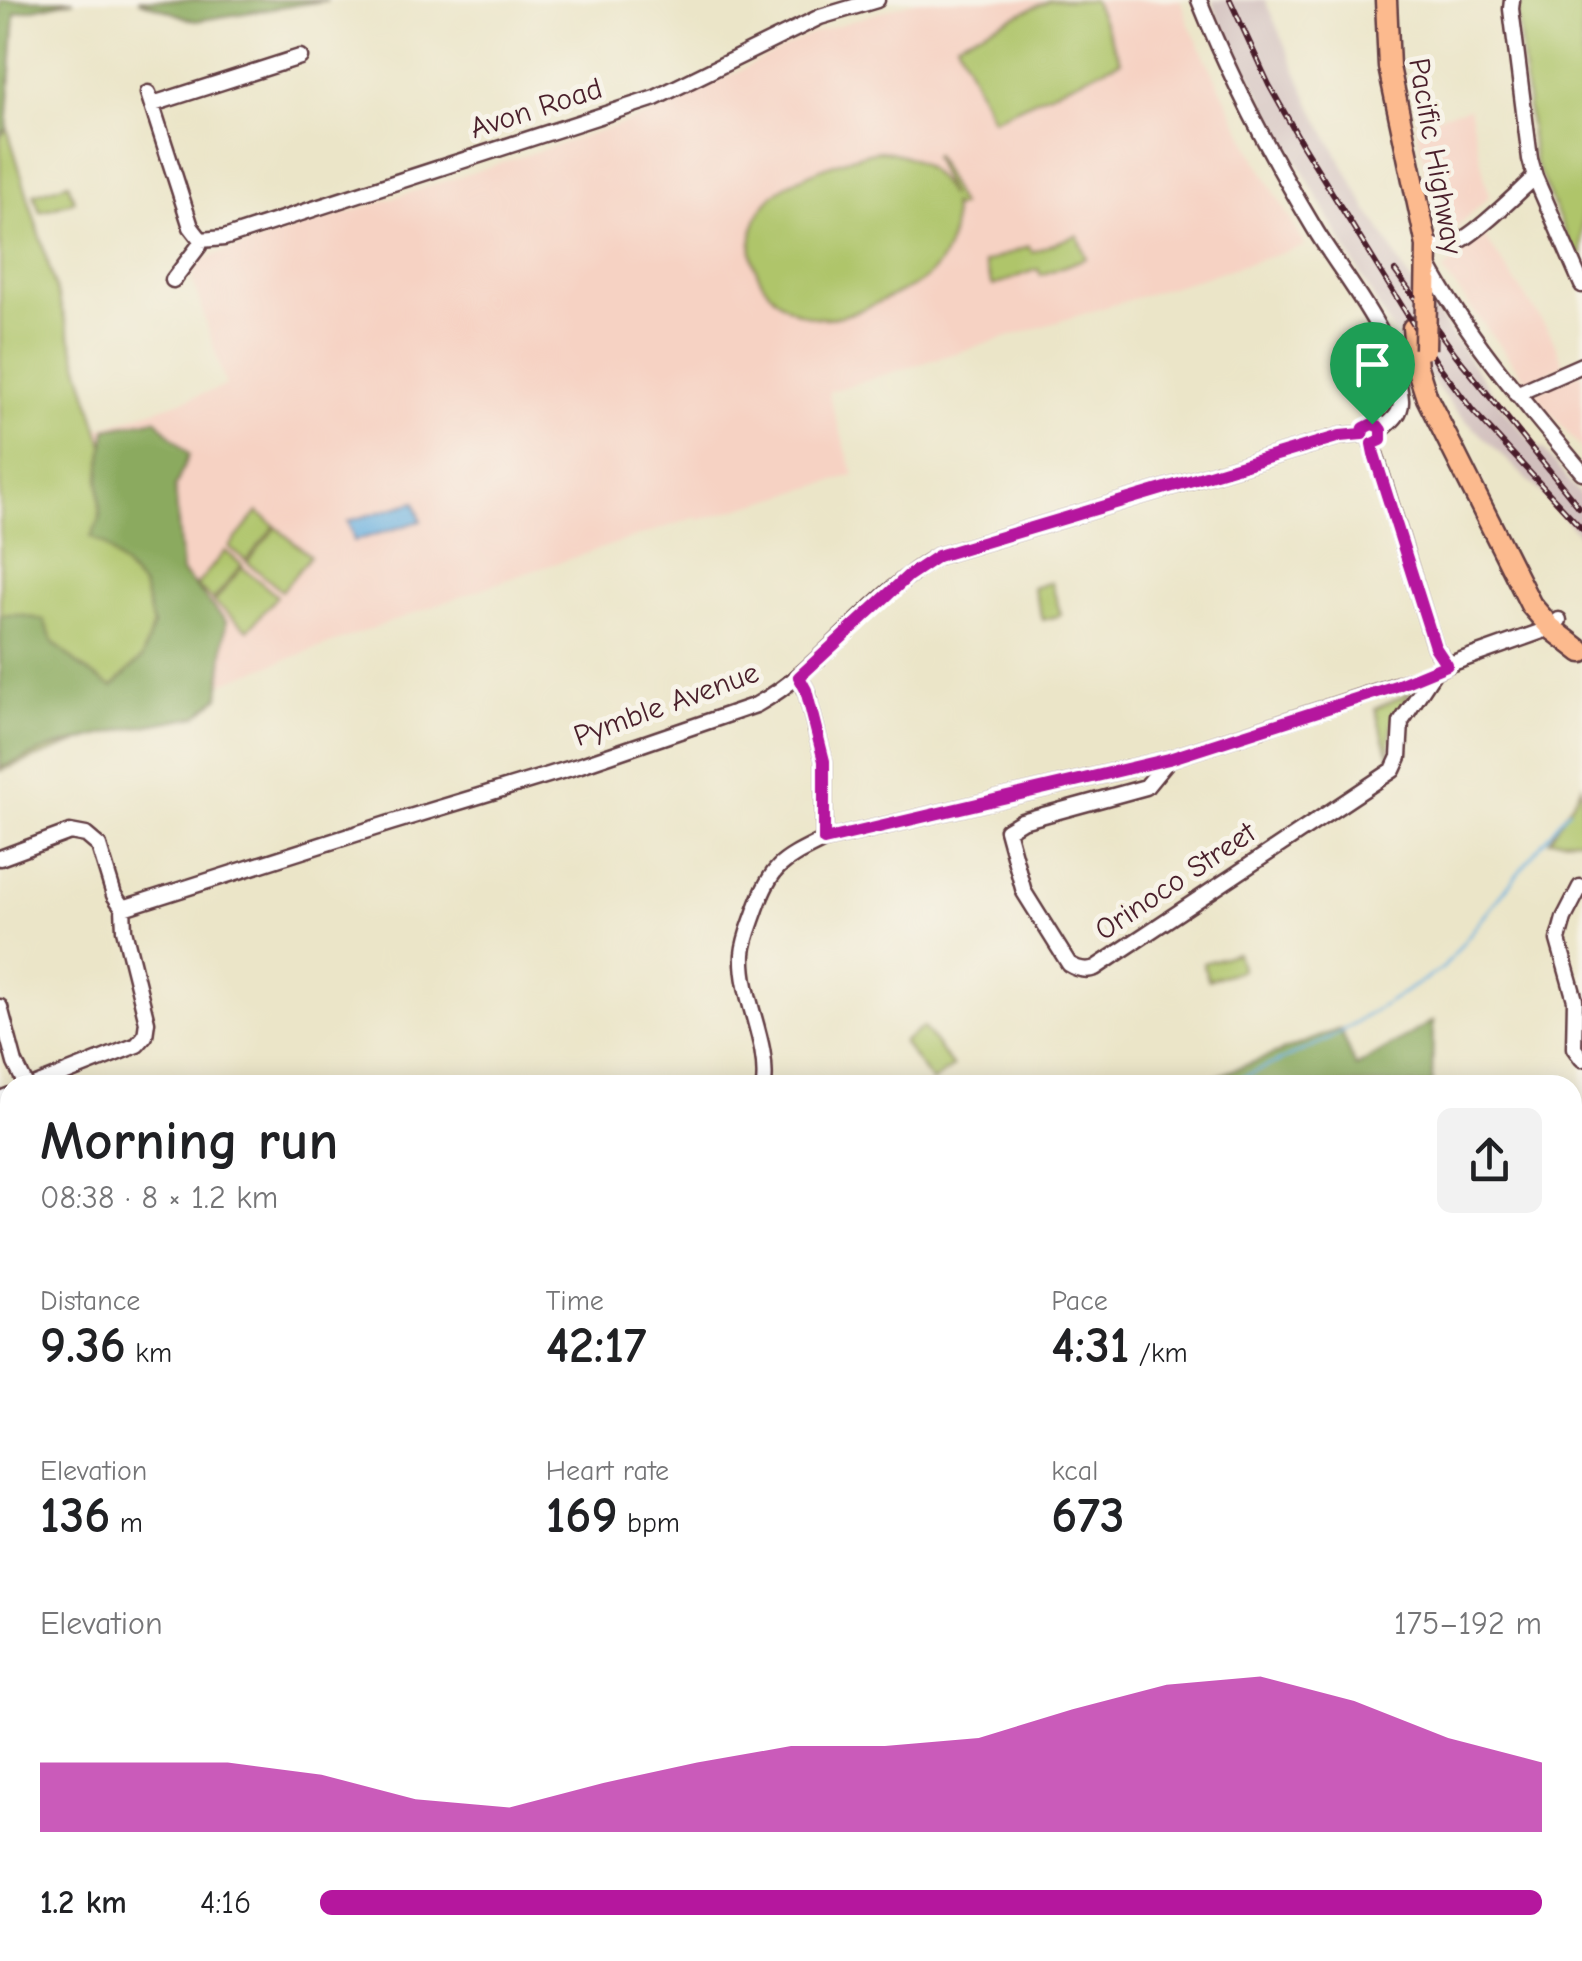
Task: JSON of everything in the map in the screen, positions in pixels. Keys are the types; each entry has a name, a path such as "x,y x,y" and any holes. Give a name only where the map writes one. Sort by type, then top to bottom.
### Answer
{"highway":[{"name":"Pacific Highway","path":"1373,0 1376,61 1429,295 1413,328 1416,367 1434,414 1531,604 1582,652"},
{"name":"Pacific Highway","path":"1386,0 1389,66 1427,255 1426,349 1434,382 1555,624 1582,639"}],"street":[{"name":"Avon Road","path":"200,240 224,238 654,98 820,17 877,0"},
{"name":"Pymble Avenue","path":"122,908 578,766 756,706 799,677 908,576 938,556 1340,436 1367,439 1369,425 1381,430 1395,418 1402,404 1388,345 1274,156 1218,47 1199,0"},
{"path":"1512,0 1530,160 1582,285"},
{"path":"815,2 820,17"},
{"path":"172,280 200,246 200,240 191,227 150,99 300,57"},
{"path":"1427,255 1456,243 1535,177"},
{"path":"1429,295 1582,472"},
{"path":"1516,394 1582,364"},
{"path":"1367,439 1441,668"},
{"path":"765,1075 743,960 745,942 765,884 772,871 789,858 824,840 1169,759 1441,668 1555,624"},
{"name":"Orinoco Street","path":"1169,759 1146,787 1022,820 1007,830 1024,892 1075,968 1094,968 1393,770 1399,756 1401,722 1441,668"},
{"path":"799,677 806,690 824,761 824,840"},
{"path":"0,858 70,832 86,835 99,846 122,908 148,1022 145,1036 125,1052 63,1075"},
{"path":"1580,887 1558,940 1575,1000 1574,1048 1582,1059"},
{"path":"0,1007 21,1075"}],"shaded area":[{"path":"918,0 1180,0 1258,163 1305,246 828,392 854,475 699,520 697,517 517,576 183,697 98,429 226,386 192,279 200,260 653,114 811,34"},
{"path":"1212,0 1265,0 1313,109 1405,273 1502,407 1582,497 1582,538 1455,410 1388,324 1218,19"},
{"path":"1469,108 1489,197 1440,243 1416,122"},
{"path":"1484,236 1550,333 1564,364 1528,383 1443,271"},
{"path":"1582,372 1582,450 1534,393"}],"green space":[{"path":"0,0 74,0 15,13 7,129 0,136"},
{"path":"138,0 328,0 195,21"},
{"path":"1050,0 1093,0 1121,61 992,119 957,42"},
{"path":"1524,0 1582,0 1582,270 1534,161 1517,12"},
{"path":"0,104 161,630 138,720 0,771"},
{"path":"880,151 922,164 950,197 935,155 960,205 952,205 952,233 943,257 916,285 853,313 823,318 788,307 773,296 755,266 753,230 760,212 775,194 795,180"},
{"path":"68,183 74,201 40,212 34,194"},
{"path":"1077,235 1086,258 1041,275 1038,269 993,286 984,263 1029,246 1032,252"},
{"path":"156,419 189,455 175,487 182,572 226,621 219,697 197,716 53,747 0,768 0,615 44,620 53,642 112,687 142,658 153,625 143,587 104,544 91,537 100,519 99,480 106,429"},
{"path":"258,512 275,526 246,561 229,547"},
{"path":"276,527 310,556 282,591 247,562"},
{"path":"225,551 242,565 213,600 196,586"},
{"path":"242,567 277,596 248,630 214,602"},
{"path":"1051,582 1061,615 1043,620 1033,588"},
{"path":"1411,692 1392,722 1389,756 1375,709"},
{"path":"1582,786 1582,839 1549,840"},
{"path":"1237,953 1242,970 1208,980 1203,963"},
{"path":"1433,1021 1432,1075 1220,1075 1340,1029 1356,1067"},
{"path":"923,1027 953,1067 942,1075 927,1075 903,1042"}],"water":[{"path":"415,502 421,521 354,541 348,521"}],"waterway":[{"path":"1248,1075 1329,1039 1443,968 1569,809"}],"railway":[{"path":"1230,0 1269,85 1302,144 1437,363 1473,411 1582,529"},
{"path":"1395,271 1456,355 1579,507"}],"route":[{"path":"1372,424 1382,433 1381,440 1372,444 1374,454 1435,647 1447,665 1396,686 1169,759 824,840 824,761 806,690 799,677 922,565 938,556 1204,476 1340,436 1362,434 1372,424"}]}
